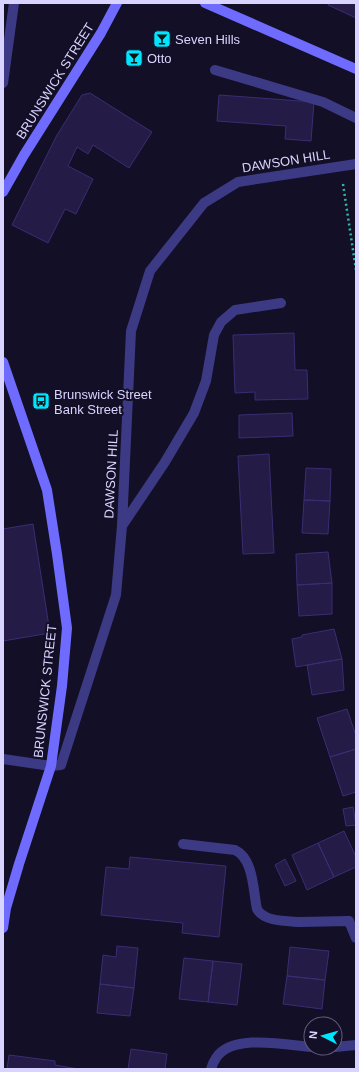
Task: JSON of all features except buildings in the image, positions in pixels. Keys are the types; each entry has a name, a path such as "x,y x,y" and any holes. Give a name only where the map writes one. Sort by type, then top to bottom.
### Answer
{"main road":[{"name":"BRUNSWICK STREET","path":"3,192 24,154 101,32 117,3"},
{"path":"205,3 226,14 356,69"},
{"name":"BRUNSWICK STREET","path":"3,362 47,490 58,554 67,628 62,686 51,766 19,864 6,908 3,928"}],"street":[{"path":"3,83 14,3"},
{"path":"215,70 323,102 356,118"},
{"name":"DAWSON HILL","path":"51,766 61,765 116,595 122,526 131,331 150,271 204,203 238,182 356,164"},
{"path":"122,526 165,462 194,413 206,381 214,335 221,322 235,310 281,303"},
{"path":"3,758 51,766"},
{"path":"182,844 235,850 242,853 247,861 257,910 260,914 274,919 300,922 349,921 356,938"},
{"path":"211,1069 216,1056 230,1046 248,1042 303,1046"},
{"path":"343,1046 356,1045"}],"path":[{"path":"342,182 356,270"}],"place":[{"name":"Seven Hills","path":"162,39"},
{"name":"Otto","path":"134,58"},
{"name":"Brunswick Street Bank Street","path":"41,401"}]}
